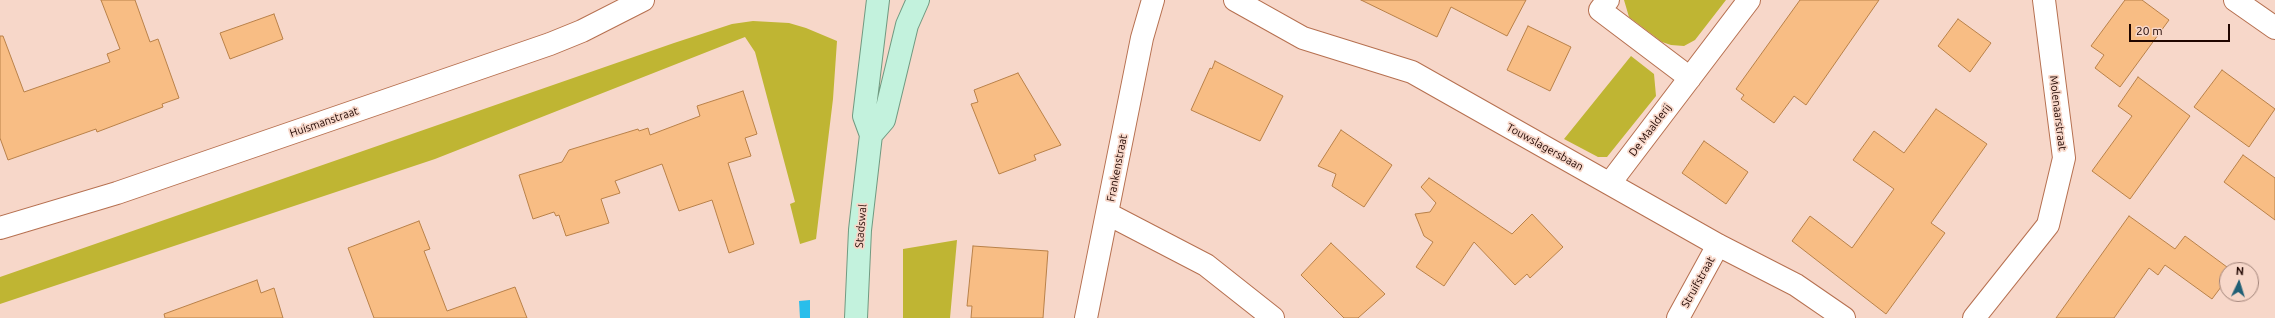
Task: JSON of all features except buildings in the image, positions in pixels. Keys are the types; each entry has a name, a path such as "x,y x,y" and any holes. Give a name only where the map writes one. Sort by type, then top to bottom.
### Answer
{"main road":[{"name":"Stadswal","path":"856,318 860,230 871,135 864,116 878,0"},
{"path":"871,135 884,120 907,25 918,0"}],"street":[{"name":"Huismanstraat","path":"0,228 117,193 550,44 582,31 643,0"},
{"name":"Frankenstraat","path":"1152,0 1142,38 1108,214 1206,265 1273,318"},
{"name":"Touwslagersbaan","path":"1235,0 1303,38 1412,72 1718,245 1796,285 1844,318"},
{"path":"1608,0 1600,10 1690,78"},
{"name":"De Maalderij","path":"1610,183 1749,0"},
{"name":"Molenaarstraat","path":"1974,318 2048,224 2064,158 2044,0"},
{"path":"2235,0 2275,28"},
{"path":"1086,318 1108,214"},
{"name":"Struifstraat","path":"1678,318 1718,245"}],"shaded area":[{"path":"1624,0 1726,0 1695,40 1684,46 1671,45 1662,42 1629,17"},
{"path":"753,21 789,23 806,28 837,41 833,99 816,239 800,244 790,204 795,202 755,52 745,37 435,159 0,304 0,277 674,43 732,24"},
{"path":"1631,56 1654,74 1656,96 1607,157 1598,157 1564,139"},
{"path":"957,240 950,318 903,318 903,249"}],"water":[{"path":"810,300 810,318 800,318 799,301"}]}
